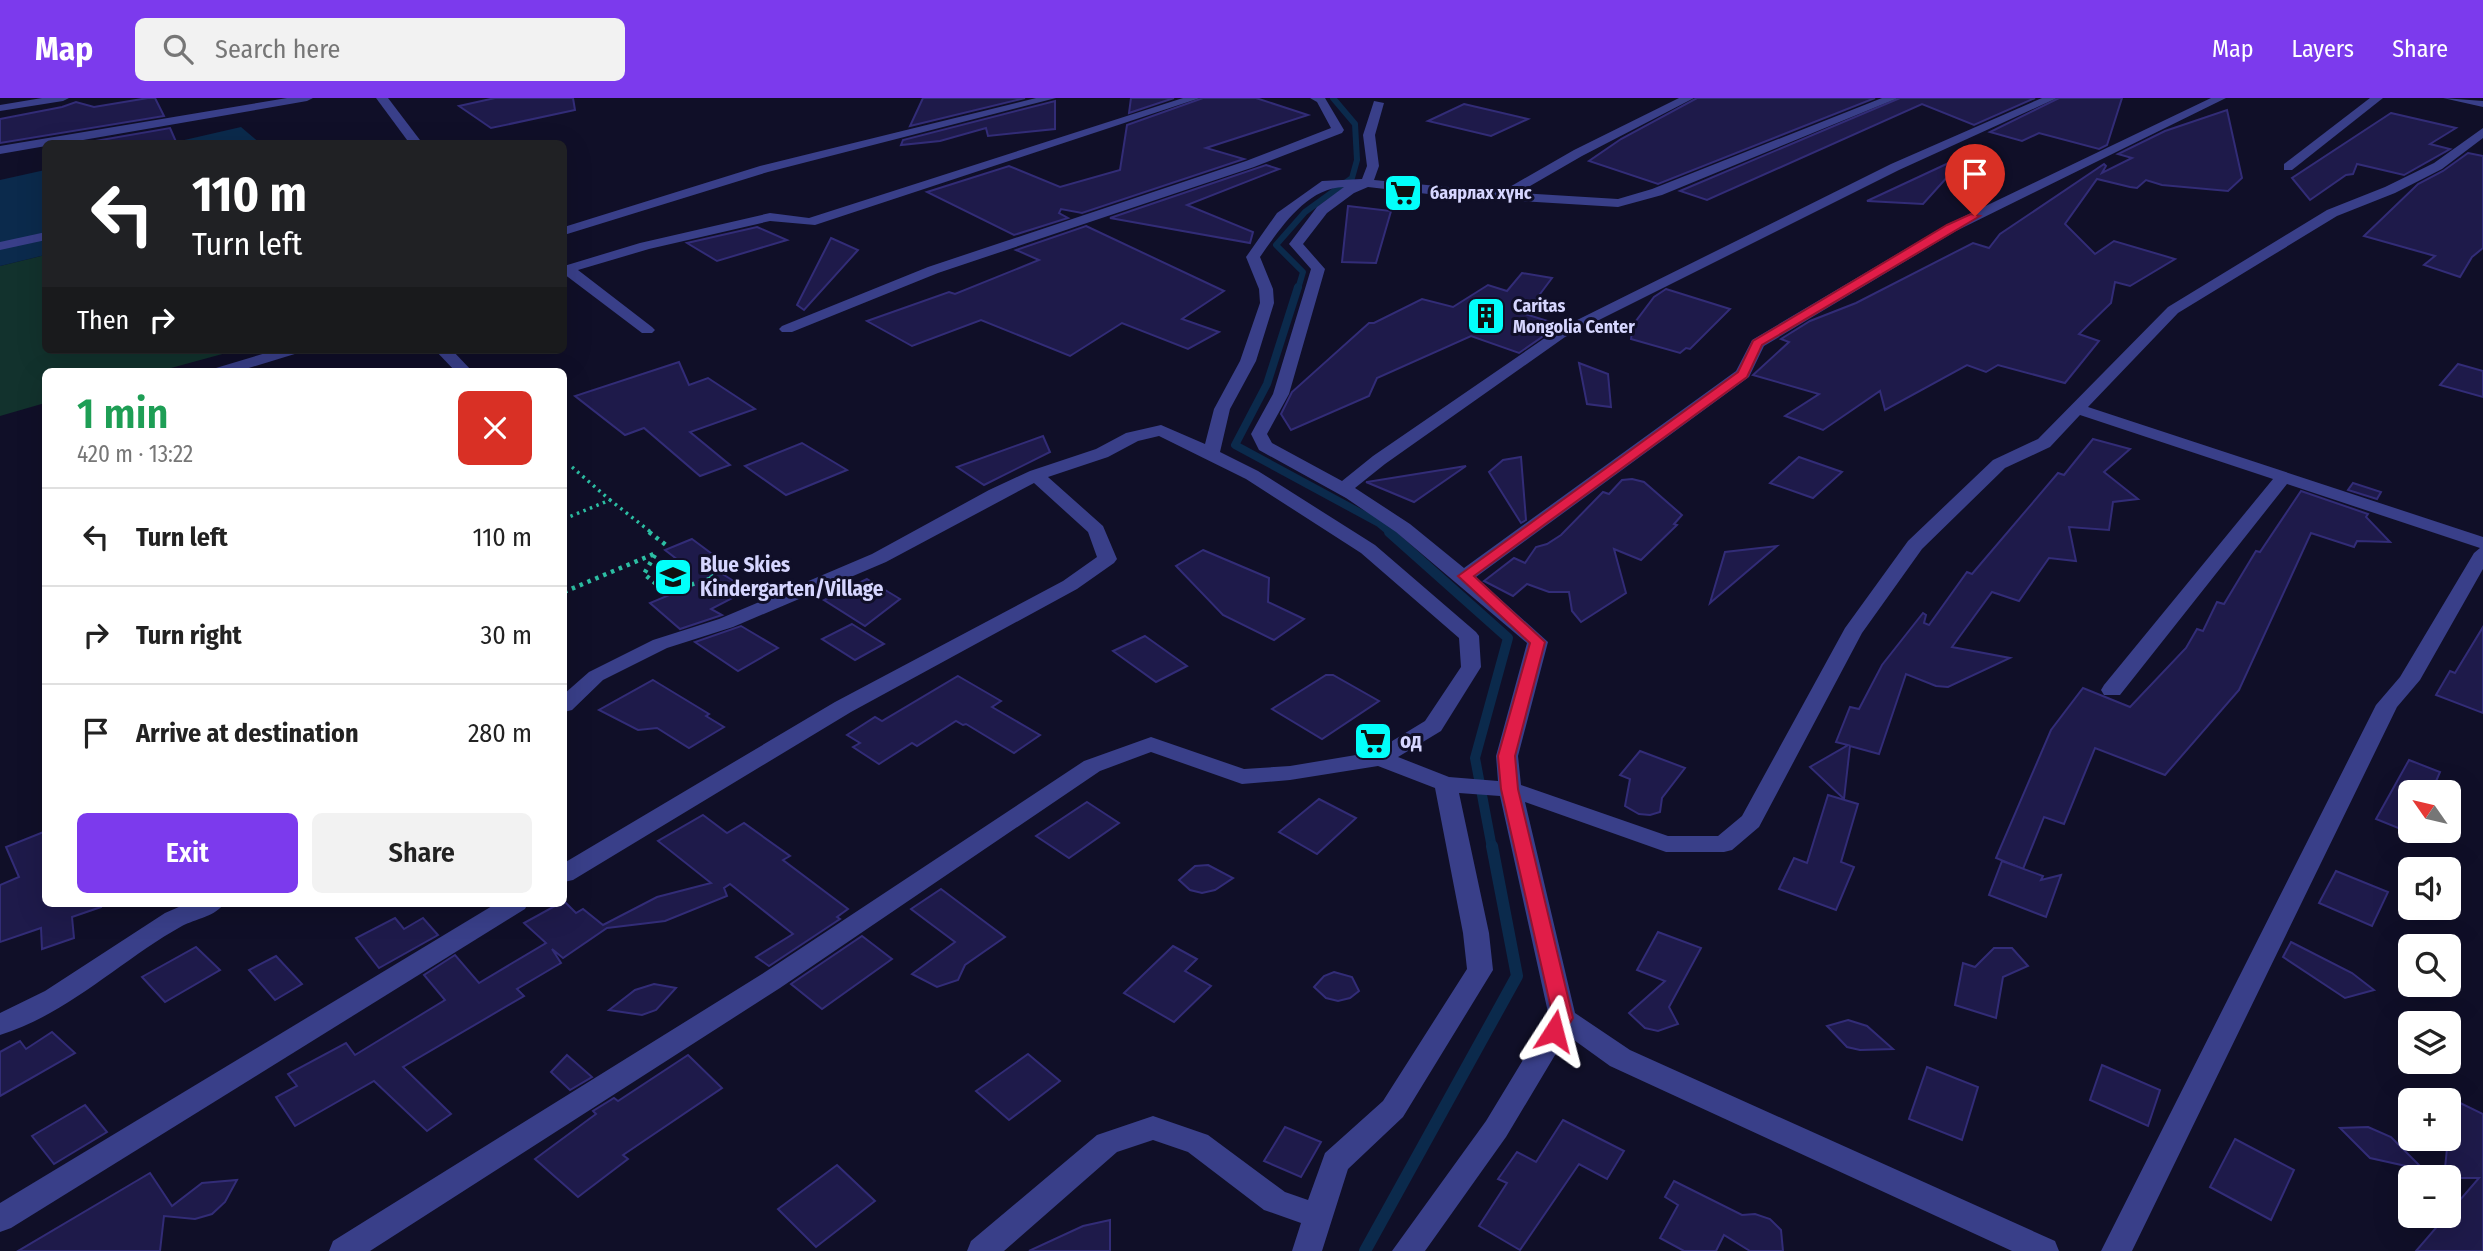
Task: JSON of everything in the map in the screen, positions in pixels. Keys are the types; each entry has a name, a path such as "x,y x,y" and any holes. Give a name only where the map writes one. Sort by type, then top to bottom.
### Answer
{"street":[{"path":"0,108 63,98"},
{"path":"59,140 307,98"},
{"path":"382,98 414,140"},
{"path":"567,230 764,169 943,122 1050,98"},
{"path":"567,269 645,246 770,216 810,222 1194,98"},
{"path":"787,329 933,270 1250,164 1338,130 1321,100 1316,98"},
{"path":"1503,196 1578,153 1688,98"},
{"path":"1211,454 1222,409 1248,361 1267,303 1266,289 1252,257 1282,216 1326,184 1361,183 1618,203 1657,192 1892,98"},
{"path":"1343,489 1379,460 1560,334 1895,167 2051,98"},
{"path":"1465,576 1743,374 1757,343 1951,228 2220,98"},
{"path":"2288,167 2377,98"},
{"path":"2449,98 2483,104"},
{"path":"1378,100 1369,135 1373,166 1361,183 1322,210 1296,244 1318,270 1281,394 1259,434 1265,446 1343,489 1402,526 1465,576 1538,642 1507,756 1504,788 1563,1018 1620,1058 2044,1251"},
{"path":"1380,758 1455,785 1504,788 1666,844 1724,844 1751,821 1852,632 1914,545 1999,464 2043,443 2174,310 2332,214 2438,166 2483,132"},
{"path":"0,150 42,143"},
{"path":"0,246 42,237"},
{"path":"567,271 647,330"},
{"path":"232,368 279,354"},
{"path":"447,354 461,368"},
{"path":"2077,408 2483,542"},
{"path":"344,1251 771,981 1092,766 1151,744 1242,777 1290,773 1380,758 1433,726 1471,667 1469,636 1368,549 1252,475 1161,430 1132,437 1102,453 1036,475 879,558 726,623 660,644 596,676 567,702"},
{"path":"567,872 843,707 1070,585 1107,559 1097,530 1036,475"},
{"path":"2112,690 2284,477"},
{"path":"2116,1251 2387,705 2409,680 2483,553"},
{"path":"1307,1251 1335,1162 1393,1109 1480,970 1455,785"},
{"path":"0,1025 54,998 174,919 202,907"},
{"path":"0,1219 509,907"},
{"path":"1407,1251 1496,1129 1563,1018"},
{"path":"982,1251 1107,1143 1153,1128 1198,1143 1275,1202 1318,1216"}],"path":[{"path":"572,467 666,545"},
{"path":"567,518 610,500"},
{"path":"567,589 656,552 644,574 666,592 713,578 711,575"}],"green space":[{"path":"42,256 42,354 222,354 171,368 42,368 42,404 0,416 0,266"}],"water":[{"path":"241,127 256,140 184,140"},
{"path":"42,171 42,256 0,266 0,180"}],"building":[{"path":"155,98 164,116 0,143 0,119 76,102 94,107"},
{"path":"495,98 573,98 575,110 491,128 459,106"},
{"path":"923,98 1025,98 910,126"},
{"path":"1131,98 1174,98 1129,113"},
{"path":"1203,98 1256,98 1308,115 1206,148 1244,159 1082,213 1061,209 1059,213 1068,218 1014,235 927,192 1009,166 1060,187 1120,170 1127,125"},
{"path":"1697,98 1875,98 1658,184 1589,161 1621,139"},
{"path":"1900,98 2035,98 1974,125 1922,104 1707,200 1680,191"},
{"path":"2059,98 2122,98 2107,145 2099,149 2039,133 2022,141 1990,132"},
{"path":"1055,101 1055,129 988,136 986,128 940,141 901,145 903,140"},
{"path":"1464,104 1528,119 1491,136 1428,121"},
{"path":"2227,110 2242,178 2228,191 2162,185 2146,180 2137,188 2097,179 2065,224 2095,254 2114,241 2175,259 2130,286 2115,282 2111,303 2079,334 2099,341 2065,383 1998,365 1986,372 1967,365 1885,410 1880,391 1823,430 1785,416 1819,394 1753,375 1789,342 1781,339 1810,321 1856,303 1973,243 1989,248 2000,234 2104,164 2106,166 2102,173 2132,158 2118,154 2165,131"},
{"path":"2391,113 2456,128 2430,144 2450,149 2404,175 2357,164 2353,174 2346,175 2310,200 2292,178"},
{"path":"170,128 175,140 101,140"},
{"path":"2468,153 2483,156 2483,248 2472,257 2460,277 2424,265 2435,256 2364,236 2418,184 2443,171"},
{"path":"1968,154 1923,204 1867,201"},
{"path":"1266,165 1279,169 1187,205 1253,232 1250,243 1110,218"},
{"path":"1348,206 1391,211 1376,263 1342,262"},
{"path":"1086,226 1224,291 1182,319 1219,332 1188,349 1122,323 1070,356 981,320 912,346 867,321 949,292 955,294 1039,260 1016,250"},
{"path":"757,227 787,240 717,261 687,243"},
{"path":"831,238 858,250 804,310 797,305"},
{"path":"1522,273 1552,278 1525,314 1551,322 1546,325 1555,328 1519,353 1471,336 1377,378 1369,396 1291,430 1281,414 1292,392 1369,323 1422,299 1453,307 1488,285 1507,291"},
{"path":"1666,289 1730,309 1690,349 1686,348 1680,353 1631,339 1633,325 1654,297"},
{"path":"679,362 689,385 708,378 755,409 690,432 730,465 700,476 644,428 625,435 575,396"},
{"path":"1579,363 1608,374 1611,407 1587,404"},
{"path":"2458,364 2483,371 2483,397 2440,385"},
{"path":"1043,436 1050,452 984,485 957,467"},
{"path":"2093,439 2130,449 2104,472 2138,499 2113,502 2109,530 2069,527 2076,561 2049,558 2019,601 1992,592 1952,647 2010,658 1948,687 1936,686 1906,674 1879,754 1850,746 1844,799 1810,767 1848,745 1836,742 1850,707 1859,709 1882,665 1923,613 1926,615 1924,623 1929,625 1967,572 1972,574 2058,473 2064,475"},
{"path":"802,443 847,470 786,495 745,466"},
{"path":"1521,457 1526,520 1521,523 1489,472 1503,460"},
{"path":"1799,457 1842,472 1813,498 1770,483"},
{"path":"1466,466 1414,502 1366,482 1367,482"},
{"path":"1622,480 1644,482 1682,515 1674,524 1677,525 1641,560 1614,549 1626,593 1581,622 1572,611 1569,592 1549,592 1527,584 1513,596 1484,581 1514,558 1525,563 1536,547 1561,535 1603,492 1609,494"},
{"path":"2353,483 2381,492 2377,499 2348,490"},
{"path":"2301,491 2368,514 2366,517 2390,542 2357,541 2354,547 2311,533 2239,690 2165,775 2095,748 2064,824 2044,817 2023,869 1996,858 2051,730 2083,688 2130,707 2186,648 2197,629 2203,631 2217,602 2224,604 2256,551 2260,552"},
{"path":"692,539 727,565 716,570 748,590 711,609 722,615 680,629 650,603 679,591 662,577 687,567 665,550"},
{"path":"1777,546 1710,603 1725,552"},
{"path":"1203,550 1269,578 1268,602 1304,619 1274,640 1223,615 1176,566"},
{"path":"867,579 900,599 865,626 824,600"},
{"path":"852,624 884,644 855,660 822,639"},
{"path":"741,626 778,648 738,671 695,642"},
{"path":"2483,627 2483,713 2436,695 2450,671 2455,673"},
{"path":"1145,636 1187,666 1156,682 1113,651"},
{"path":"1326,675 1333,675 1379,701 1322,739 1272,709"},
{"path":"958,676 1001,701 992,707 1040,735 1014,753 966,724 956,721 917,746 912,743 879,764 853,747 860,743 847,735 875,717 882,721"},
{"path":"653,680 709,714 706,716 724,727 689,748 657,728 638,730 599,710"},
{"path":"1640,751 1685,768 1662,798 1660,812 1650,815 1639,814 1625,806 1630,779 1620,775"},
{"path":"2409,760 2440,772 2437,780 2398,780 2398,828 2376,819"},
{"path":"1828,795 1858,804 1841,862 1854,867 1836,910 1779,889 1794,858 1807,863"},
{"path":"1319,799 1356,818 1317,854 1279,832"},
{"path":"1087,802 1119,823 1069,858 1036,836"},
{"path":"703,815 727,833 744,823 790,856 783,860 848,909 837,917 840,919 769,966 756,957 793,934 730,884 724,888 727,896 665,921 607,928 563,958 552,949 561,963 517,989 524,996 403,1067 451,1114 427,1131 374,1081 295,1126 276,1097 297,1086 288,1074 346,1043 355,1055 445,1000 424,975 455,955 479,983 546,943 524,923 553,907 567,907 567,904 576,913 583,909 603,925 657,897 711,883 658,841"},
{"path":"42,833 42,907 101,907 72,917 74,938 42,949 41,928 0,942 0,885 19,877 6,847"},
{"path":"2002,861 2043,876 2041,880 2061,875 2046,917 1989,895"},
{"path":"1208,865 1233,878 1215,890 1202,893 1190,890 1179,880 1195,866"},
{"path":"2336,871 2388,892 2372,926 2319,903"},
{"path":"941,889 1005,937 965,965 958,980 937,987 912,974 955,942 911,909"},
{"path":"395,918 404,929 423,918 438,935 379,968 356,938"},
{"path":"1658,932 1701,948 1669,1007 1678,1024 1658,1031 1645,1028 1629,1013 1665,981 1637,970"},
{"path":"862,936 892,959 822,1009 791,984"},
{"path":"2291,942 2352,973 2374,990 2345,998 2283,957"},
{"path":"1173,946 1197,959 1185,971 1211,986 1174,1022 1124,993"},
{"path":"196,947 220,970 165,1002 142,977"},
{"path":"1994,948 2012,948 2028,966 2003,977 1996,1018 1955,1005 1963,963 1975,967"},
{"path":"276,956 302,984 275,1000 249,970"},
{"path":"1334,972 1352,977 1359,991 1350,998 1338,1001 1326,998 1314,987 1324,976"},
{"path":"654,984 676,988 656,1010 642,1015 609,1010 635,990"},
{"path":"1848,1020 1867,1026 1893,1049 1860,1050 1847,1047 1827,1026"},
{"path":"52,1032 75,1053 0,1096 0,1052 20,1041 26,1049"},
{"path":"1028,1054 1060,1081 1009,1120 976,1091"},
{"path":"567,1055 592,1077 570,1090 551,1072"},
{"path":"688,1055 722,1088 623,1155 628,1159 578,1197 535,1159 596,1114 593,1111 614,1098 618,1101"},
{"path":"2102,1065 2160,1090 2148,1126 2090,1100"},
{"path":"1927,1067 1978,1087 1962,1140 1909,1119"},
{"path":"2461,1103 2483,1114 2483,1251 2416,1251 2436,1228 2461,1228 2461,1199 2479,1178 2461,1178 2461,1165 2445,1165 2447,1151 2461,1151"},
{"path":"85,1105 107,1132 54,1164 32,1136"},
{"path":"1563,1120 1624,1151 1607,1179 1579,1164 1520,1250 1479,1226 1507,1183 1498,1179 1517,1152 1536,1162"},
{"path":"1285,1127 1321,1142 1301,1177 1264,1161"},
{"path":"2368,1127 2391,1137 2398,1144 2398,1151 2405,1151 2419,1165 2402,1165 2370,1158 2340,1128"},
{"path":"2235,1139 2294,1170 2271,1220 2210,1187"},
{"path":"837,1165 875,1201 816,1247 778,1209"},
{"path":"150,1173 172,1206 202,1183 237,1180 225,1202 212,1214 195,1219 164,1216 160,1251 18,1251"},
{"path":"1674,1181 1742,1215 1755,1214 1770,1219 1781,1230 1783,1251 1750,1251 1724,1235 1716,1251 1684,1251 1660,1238 1678,1205 1665,1197"},
{"path":"1110,1220 1110,1251 1029,1251 1083,1226"}],"waterway":[{"path":"1298,289 1303,272 1276,245 1305,212 1352,178 1357,160 1355,124 1333,98"},
{"path":"1298,287 1267,384 1235,445 1379,523 1391,533"},
{"path":"1389,532 1508,638 1475,758 1492,848"},
{"path":"1365,1251 1517,976 1492,846"}],"place":[{"name":"баярлах хүнс","path":"1403,193"},
{"name":"Caritas Mongolia Center","path":"1486,316"},
{"name":"Blue Skies Kindergarten/Village","path":"673,577"},
{"name":"од","path":"1373,741"}],"route":[{"path":"1554,1031 1563,1018 1510,789 1507,756 1538,642 1465,576 1743,374 1757,343 1975,216"}]}
